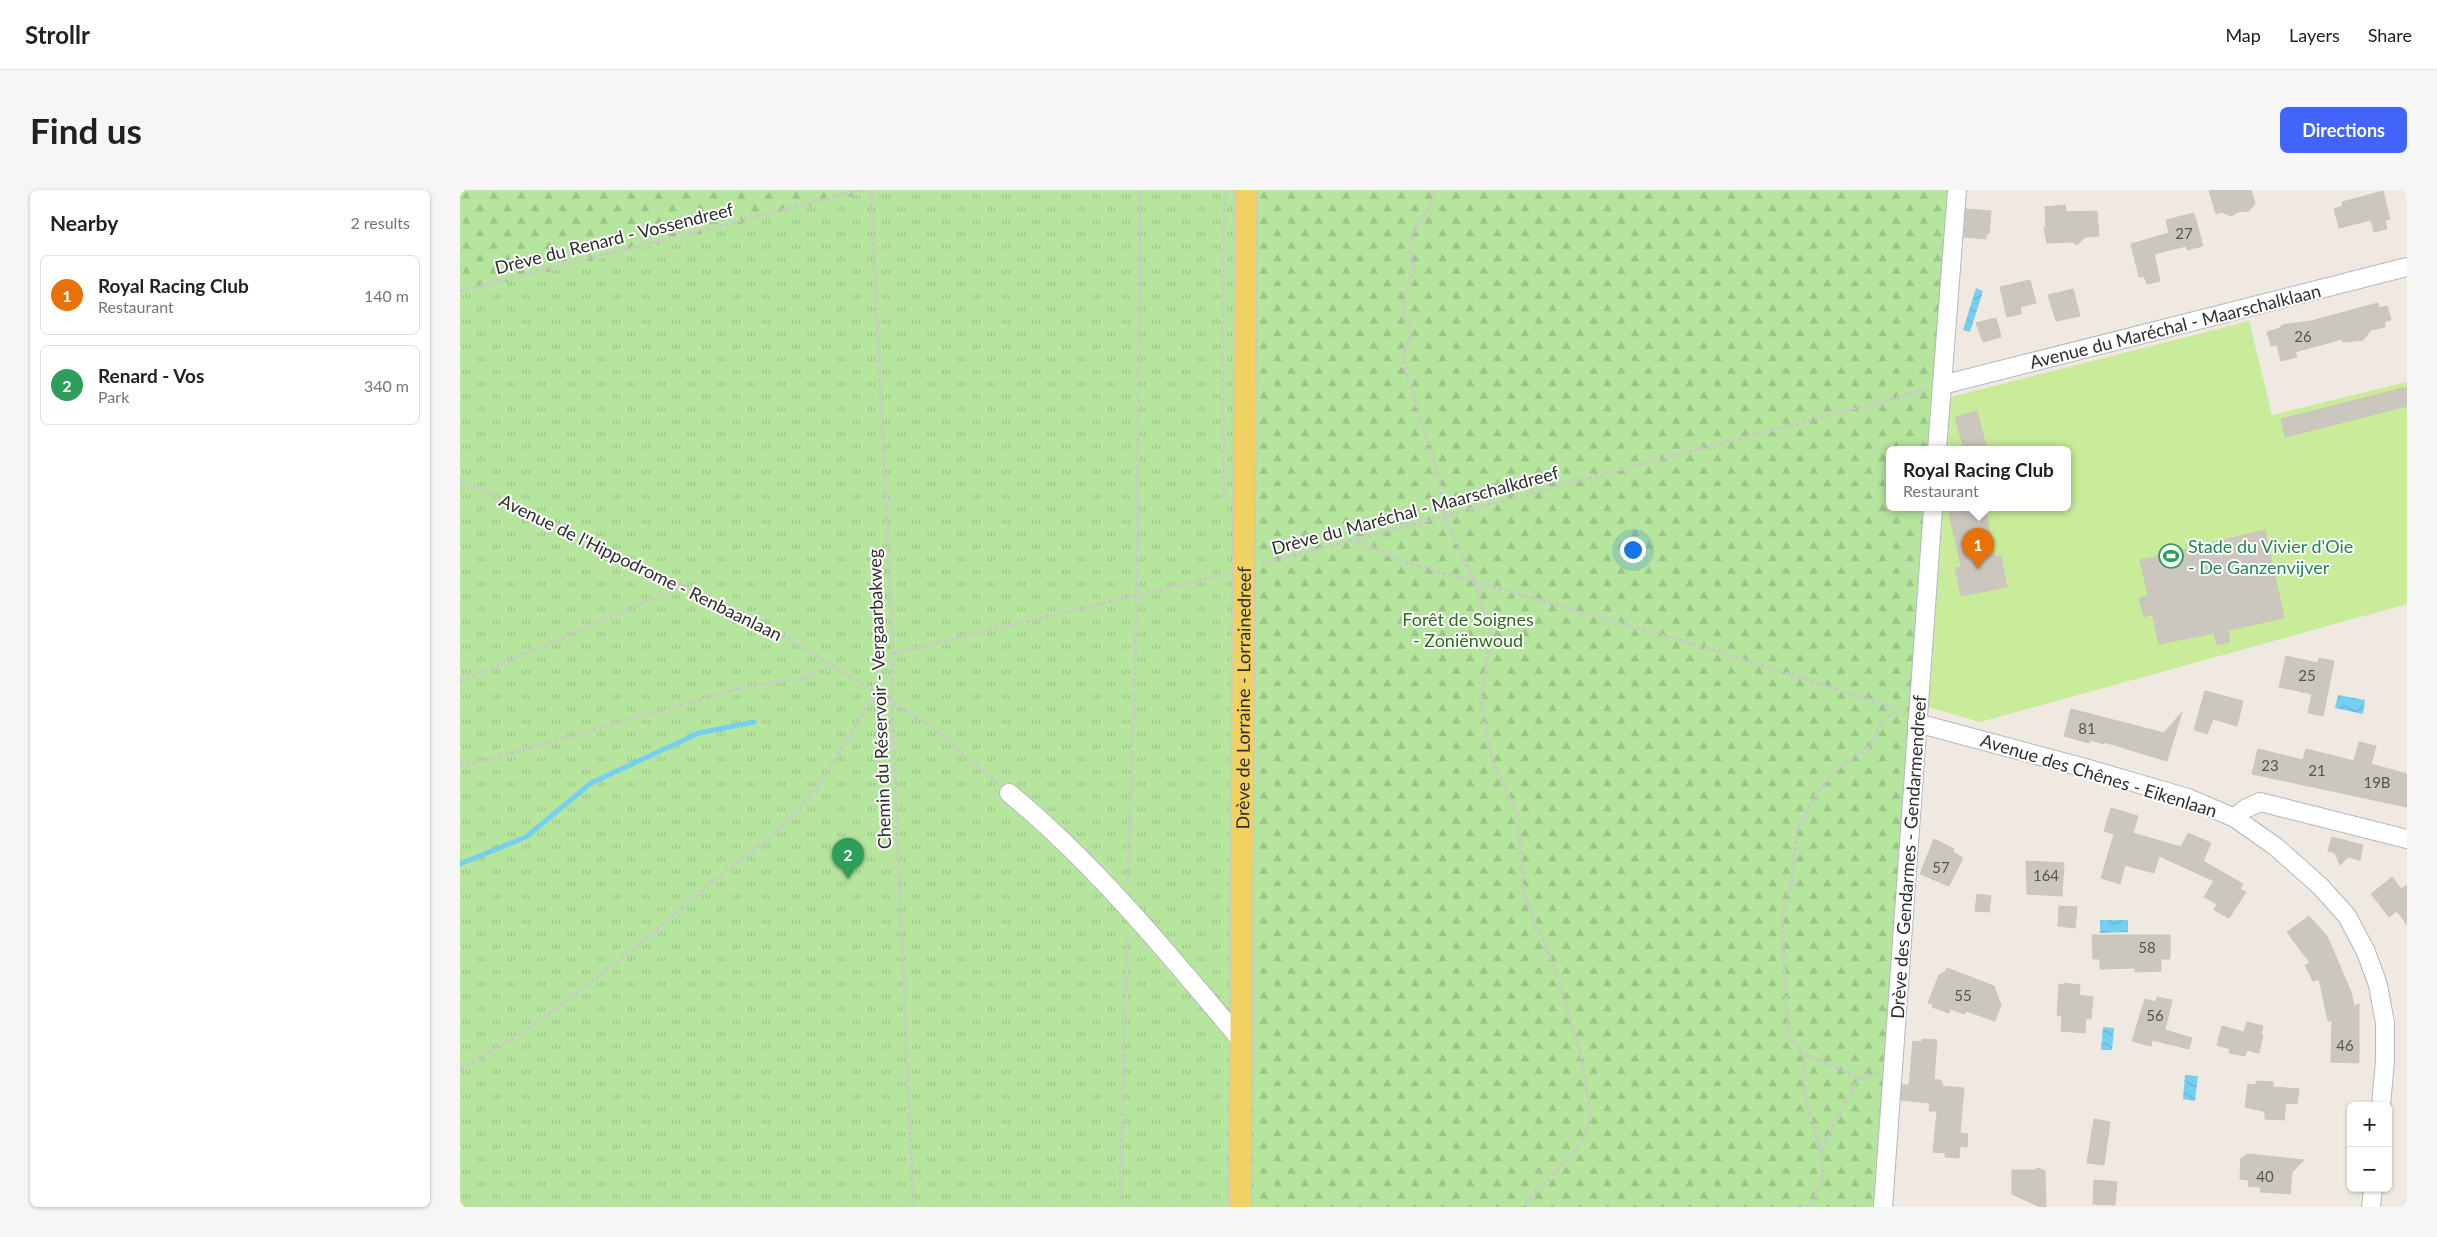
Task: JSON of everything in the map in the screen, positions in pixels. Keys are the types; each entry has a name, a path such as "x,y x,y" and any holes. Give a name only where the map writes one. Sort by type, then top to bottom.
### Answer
{"main road":[{"name":"Drève de Lorraine - Lorrainedreef","path":"1240,1207 1246,190"}],"street":[{"path":"1937,446 1956,190"},
{"name":"Avenue du Maréchal - Maarschalklaan","path":"1942,385 2407,267"},
{"name":"Drève des Gendarmes - Gendarmendreef","path":"1883,1207 1933,511"},
{"name":"Avenue des Chênes - Eikenlaan","path":"1917,718 2188,798 2235,818 2276,847 2320,886 2346,916 2366,952 2378,984 2385,1023 2385,1060 2381,1102"},
{"path":"1009,793 1041,820 1127,908 1240,1039"},
{"path":"2235,818 2245,809 2260,802 2407,839"},
{"path":"2372,1207 2373,1192"}],"path":[{"name":"Drève du Renard - Vossendreef","path":"460,291 862,190"},
{"name":"Chemin du Réservoir - Vergaarbakweg","path":"871,190 893,653 892,703 913,1207"},
{"path":"1120,1207 1137,595 1140,190"},
{"path":"1433,190 1433,198 1413,233 1410,248 1414,272 1404,296 1403,315 1410,326 1410,340 1403,354 1406,373 1439,477 1445,518 1475,582 1490,634 1481,701 1483,720 1494,765 1518,815 1524,896 1553,965 1579,1046 1590,1112 1586,1134 1572,1154 1522,1207"},
{"name":"Drève du Maréchal - Maarschalkdreef","path":"893,653 1137,595 1445,518 1942,385"},
{"name":"Avenue de l'Hippodrome - Renbaanlaan","path":"460,480 761,622 932,727 1009,793"},
{"path":"1355,540 1405,562 1704,647 1898,709 1917,718"},
{"path":"460,682 684,585"},
{"path":"460,766 740,688 807,677 832,665"},
{"path":"460,1069 533,1025 597,980 710,884 771,836 798,809 876,694"},
{"path":"1893,1071 1859,1077 1805,1055 1788,1035 1782,915 1792,881 1797,831 1816,794 1840,768 1869,747 1883,721 1898,709"},
{"path":"1805,1055 1804,1091 1823,1163 1815,1197 1806,1207"},
{"path":"1821,1150 1859,1077"}],"green space":[{"name":"Forêt de Soignes - Zoniënwoud","path":"460,190 1953,190 1934,446 1886,446 1886,511 1929,511 1878,1207 460,1207"},
{"path":"876,190 1241,190 1233,1207 460,1207 460,294"},
{"name":"Stade du Vivier d'Oie - De Ganzenvijver","path":"2249,321 2272,415 2407,382 2407,604 1980,722 1924,706 1939,511 2071,511 2071,446 1943,446 1947,398"}],"water":[{"path":"1976,288 1983,291 1970,332 1963,330"},
{"path":"2338,695 2365,700 2363,714 2335,708"},
{"path":"2100,920 2128,920 2128,932 2100,933"},
{"path":"2103,1027 2114,1028 2112,1050 2101,1050"},
{"path":"2185,1075 2198,1076 2195,1101 2183,1099"}],"building":[{"path":"2209,190 2251,190 2255,204 2249,211 2238,212 2231,216 2221,212 2216,214"},
{"path":"2383,191 2390,219 2385,220 2387,229 2374,232 2371,220 2339,228 2334,209 2343,206 2342,202"},
{"path":"2065,205 2066,212 2097,211 2099,236 2085,237 2077,245 2073,242 2047,243 2044,228 2046,227 2045,207"},
{"path":"1966,209 1991,211 1989,234 1986,234 1986,239 1964,237"},
{"path":"2194,213 2203,246 2187,250 2186,246 2154,254 2160,281 2147,284 2144,276 2139,277 2131,244 2169,233 2166,220"},
{"path":"2030,280 2036,303 2020,307 2021,314 2007,317 2000,287"},
{"path":"2073,289 2080,316 2056,321 2048,295"},
{"path":"2378,303 2379,308 2387,306 2391,320 2384,322 2385,327 2371,330 2363,340 2343,342 2342,339 2295,352 2297,357 2281,361 2277,345 2271,346 2267,332 2280,328 2282,325 2311,321"},
{"path":"1996,318 2001,337 1983,342 1976,323"},
{"path":"2407,387 2407,406 2285,437 2281,419"},
{"path":"1977,411 1986,446 1963,446 1955,417"},
{"path":"1949,511 1986,511 1995,557 2001,556 2007,587 1961,596 1955,568 1961,567"},
{"path":"2265,530 2284,618 2228,630 2230,642 2217,645 2214,633 2159,644 2152,614 2144,617 2139,598 2148,596 2140,560"},
{"path":"2286,656 2318,663 2319,658 2334,661 2323,716 2308,713 2312,694 2279,687"},
{"path":"2205,691 2243,701 2237,726 2213,719 2207,734 2194,730"},
{"path":"2071,709 2164,733 2182,712 2167,761 2104,742 2104,744 2090,740 2089,743 2064,736"},
{"path":"2359,742 2376,746 2371,764 2407,774 2407,807 2252,774 2258,749 2303,760 2306,749 2354,761"},
{"path":"2111,808 2138,816 2133,833 2181,847 2188,833 2211,843 2203,861 2243,884 2240,889 2246,892 2229,918 2214,910 2217,904 2204,897 2214,881 2159,856 2154,873 2125,865 2120,884 2101,878 2114,834 2104,831"},
{"path":"2332,837 2363,845 2360,860 2348,857 2340,865 2335,853 2328,851"},
{"path":"1934,839 1954,849 1953,852 1963,858 1949,886 1920,874"},
{"path":"2026,861 2064,863 2062,896 2027,894"},
{"path":"2392,877 2401,889 2407,885 2407,925 2397,911 2389,917 2371,894"},
{"path":"1977,894 1991,896 1989,912 1975,911"},
{"path":"2059,906 2077,907 2075,928 2058,926"},
{"path":"2309,916 2327,936 2351,992 2354,1006 2359,1004 2359,1063 2331,1062 2332,1020 2328,1021 2319,979 2313,981 2305,965 2310,963 2287,932"},
{"path":"2092,935 2170,935 2170,959 2161,959 2161,971 2135,972 2135,968 2100,969 2100,959 2093,959"},
{"path":"1947,968 1994,986 2001,1005 1995,1021 1966,1011 1964,1014 1951,1009 1949,1013 1932,1007 1933,1004 1928,1003 1939,975 1945,972"},
{"path":"2064,983 2080,985 2079,995 2093,997 2091,1019 2086,1018 2085,1033 2061,1031 2062,1016 2057,1015 2059,984 2064,985"},
{"path":"2157,997 2172,1000 2165,1030 2192,1038 2189,1049 2152,1040 2151,1046 2132,1041 2145,999 2156,1002"},
{"path":"2247,1022 2263,1026 2259,1053 2247,1050 2245,1056 2229,1053 2230,1049 2217,1045 2222,1026 2244,1032"},
{"path":"1922,1039 1937,1040 1934,1079 1942,1081 1942,1086 1964,1088 1960,1133 1968,1134 1967,1147 1960,1146 1959,1158 1945,1157 1945,1153 1933,1152 1937,1111 1929,1111 1930,1103 1901,1100 1902,1085 1909,1085 1913,1041 1922,1042"},
{"path":"2256,1081 2273,1082 2273,1087 2299,1089 2297,1104 2286,1103 2284,1120 2265,1119 2263,1111 2245,1107 2248,1084 2256,1085"},
{"path":"2094,1119 2110,1122 2104,1165 2087,1163"},
{"path":"2248,1154 2304,1160 2292,1172 2290,1194 2260,1192 2261,1187 2248,1186 2249,1180 2240,1179 2241,1158"},
{"path":"2038,1168 2045,1171 2046,1207 2040,1207 2012,1194 2012,1170 2034,1170"},
{"path":"2094,1180 2117,1182 2115,1205 2093,1204"}],"waterway":[{"path":"460,864 526,837 591,783 699,733 754,722"}],"place":[{"name":"Stade du Vivier d'Oie - De Ganzenvijver","path":"2171,556"},
{"name":"Royal Racing Club","path":"1978,569"},
{"name":"Renard - Vos","path":"848,879"}]}
